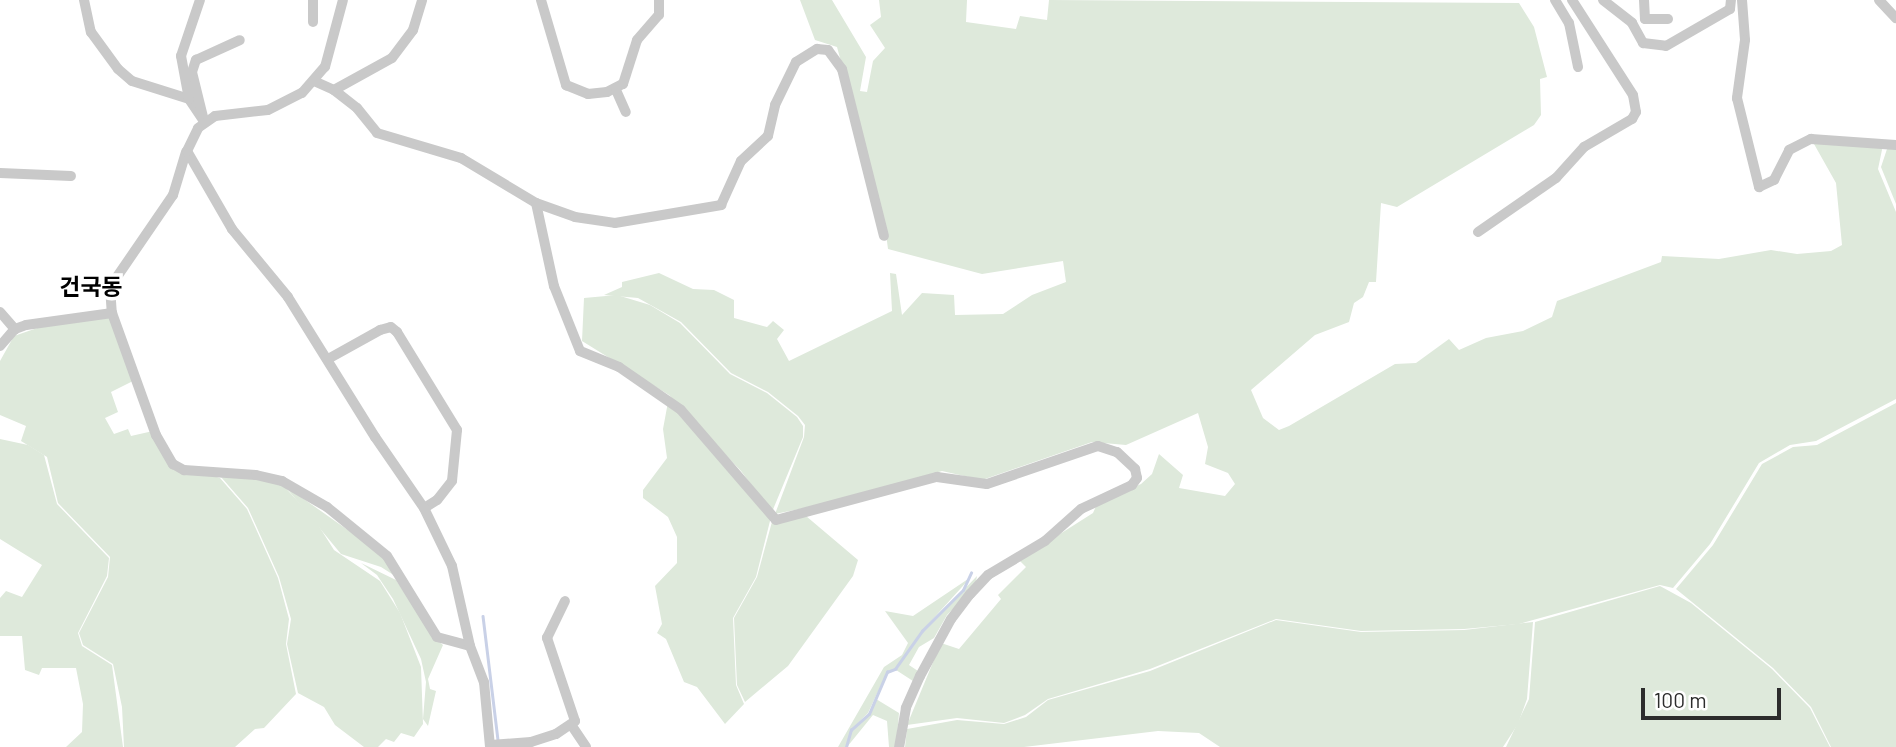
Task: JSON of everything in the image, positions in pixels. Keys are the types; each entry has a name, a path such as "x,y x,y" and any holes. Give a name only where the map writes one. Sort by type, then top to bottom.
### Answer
{"street":[{"path":"84,0 91,32 118,69 132,81 188,99"},
{"path":"200,0 181,56 188,99 204,121"},
{"path":"313,0 313,22"},
{"path":"343,0 326,67 314,80 279,106 225,113 204,121 187,151 173,195 110,287 112,313 156,435 173,464 184,470 256,475 297,488 387,556 437,637 470,646"},
{"path":"334,90 392,58 407,41 422,0"},
{"path":"541,0 566,85 588,94 616,89 626,78 637,40 659,15 659,0"},
{"path":"1555,0 1569,23 1578,68"},
{"path":"1478,232 1556,178 1584,147 1632,119 1636,111 1633,95 1572,0"},
{"path":"1603,0 1632,23 1643,43 1666,46 1730,9 1731,0"},
{"path":"1644,0 1645,19 1668,19"},
{"path":"1742,0 1745,40 1737,98 1759,187 1774,180 1789,150 1811,139 1896,145"},
{"path":"1879,0 1896,18"},
{"path":"204,121 192,72 195,60 240,40"},
{"path":"314,80 334,90 357,108 377,133 461,158 536,203 575,217 615,223 714,209 727,197 741,161 768,136 775,105 796,62 817,49 828,50 842,69 884,236"},
{"path":"616,89 626,112"},
{"path":"187,151 232,229 276,281 424,508 452,566 470,646 484,682 490,746 531,742 572,726 575,721 547,638 548,628 565,601"},
{"path":"0,173 71,176"},
{"path":"536,203 554,286 580,351 619,367 681,410 776,520 937,477 987,484 1098,446 1116,452 1135,468 1137,478 1132,485 1082,509 1045,541 988,575 970,594 951,619 920,676 906,708 899,747"},
{"path":"0,312 15,328"},
{"path":"0,346 15,328 112,313"},
{"path":"328,359 380,330 391,327 397,332 457,430 452,481 448,490 424,508"},
{"path":"572,726 586,747"}],"green space":[{"path":"800,0 832,0 866,57 860,91 867,92 873,61 885,48 870,25 881,17 879,0 967,0 966,22 1016,29 1020,16 1047,20 1049,0 1519,3 1534,27 1547,77 1540,79 1541,115 1534,125 1397,207 1381,203 1376,282 1369,282 1363,297 1354,303 1349,322 1315,335 1251,390 1263,418 1279,430 1395,364 1416,363 1449,339 1459,350 1486,338 1523,331 1552,317 1557,301 1661,262 1662,256 1719,259 1771,250 1797,254 1831,251 1842,245 1836,183 1814,144 1883,145 1878,169 1896,212 1896,399 1816,441 1790,445 1759,463 1710,544 1673,588 1660,585 1519,624 1464,629 1361,631 1276,619 1150,669 1048,699 1025,715 1004,723 957,718 907,725 941,643 959,649 1001,599 998,595 1026,567 1019,560 1093,513 1097,504 1141,484 1152,474 1159,454 1183,475 1179,488 1225,496 1235,484 1228,473 1205,464 1208,447 1198,413 1126,445 1092,442 982,480 942,471 858,497 775,514 804,437 805,425 798,416 768,392 731,373 681,322 638,298 604,295 622,287 622,282 659,273 693,289 714,290 734,300 734,318 767,327 773,321 784,330 777,339 789,361 892,311 890,273 896,274 902,315 922,293 954,295 955,315 1003,314 1032,295 1066,282 1063,261 982,274 888,249 884,219 837,47 815,40"},
{"path":"1888,146 1896,149 1896,204 1881,167"},
{"path":"617,295 650,305 680,323 730,374 767,393 797,417 803,426 803,437 772,512 741,471 669,395 582,341 584,298"},
{"path":"112,317 133,381 111,392 118,412 105,418 114,434 128,429 131,436 153,431 170,462 220,478 247,509 278,578 289,619 286,644 296,694 264,728 255,729 235,747 124,747 122,707 113,664 83,645 79,633 108,577 110,557 58,503 47,457 21,441 26,426 0,415 0,361 14,336 46,325"},
{"path":"668,402 771,517 756,577 733,618 736,685 744,704 725,724 697,687 684,682 666,639 657,633 662,624 655,586 677,563 677,537 668,517 643,498 643,490 667,458 663,429"},
{"path":"1896,403 1896,747 1831,747 1811,707 1773,668 1676,589 1713,545 1762,464 1793,447 1817,445"},
{"path":"0,439 28,445 44,455 57,504 109,558 107,576 78,633 82,646 112,665 123,747 66,747 82,732 83,704 76,668 42,668 39,675 25,670 22,636 0,636 0,598 6,591 22,597 42,565 0,539"},
{"path":"221,477 257,477 282,484 315,520 334,550 380,581 400,613 421,667 423,724 414,737 401,733 394,742 386,739 378,747 364,747 335,725 324,707 298,693 287,644 291,619 279,577 248,508"},
{"path":"284,485 386,557 403,581 381,567 341,554"},
{"path":"806,516 858,560 853,576 788,666 745,702 737,685 734,618 757,577 773,518"},
{"path":"361,563 396,580 434,638 443,645 428,679 430,689 436,691 428,726 423,719 426,682 421,659 393,599 377,575"},
{"path":"977,576 975,587 947,615 934,638 919,647 909,665 918,671 913,681 896,670 923,632"},
{"path":"971,577 922,631 895,669 887,672 868,713 851,730 846,747 838,747 884,667 902,655 908,643 885,611 913,616"},
{"path":"1660,586 1691,603 1772,669 1810,708 1830,747 1506,747 1529,699 1535,622"},
{"path":"1276,620 1361,632 1464,630 1533,622 1527,699 1518,724 1503,747 1220,747 1199,733 1158,731 1024,747 905,747 907,729 957,720 1004,724 1026,717 1048,700 1150,671"},
{"path":"876,699 899,713 896,747 889,747 887,721 873,715 847,747 852,731 869,714"}],"waterway":[{"path":"846,747 851,730 869,714 887,672 895,669 922,631 963,590 971,573"},
{"path":"483,616 498,740"}],"district":[{"name":"건국동","path":"91,286"}]}
